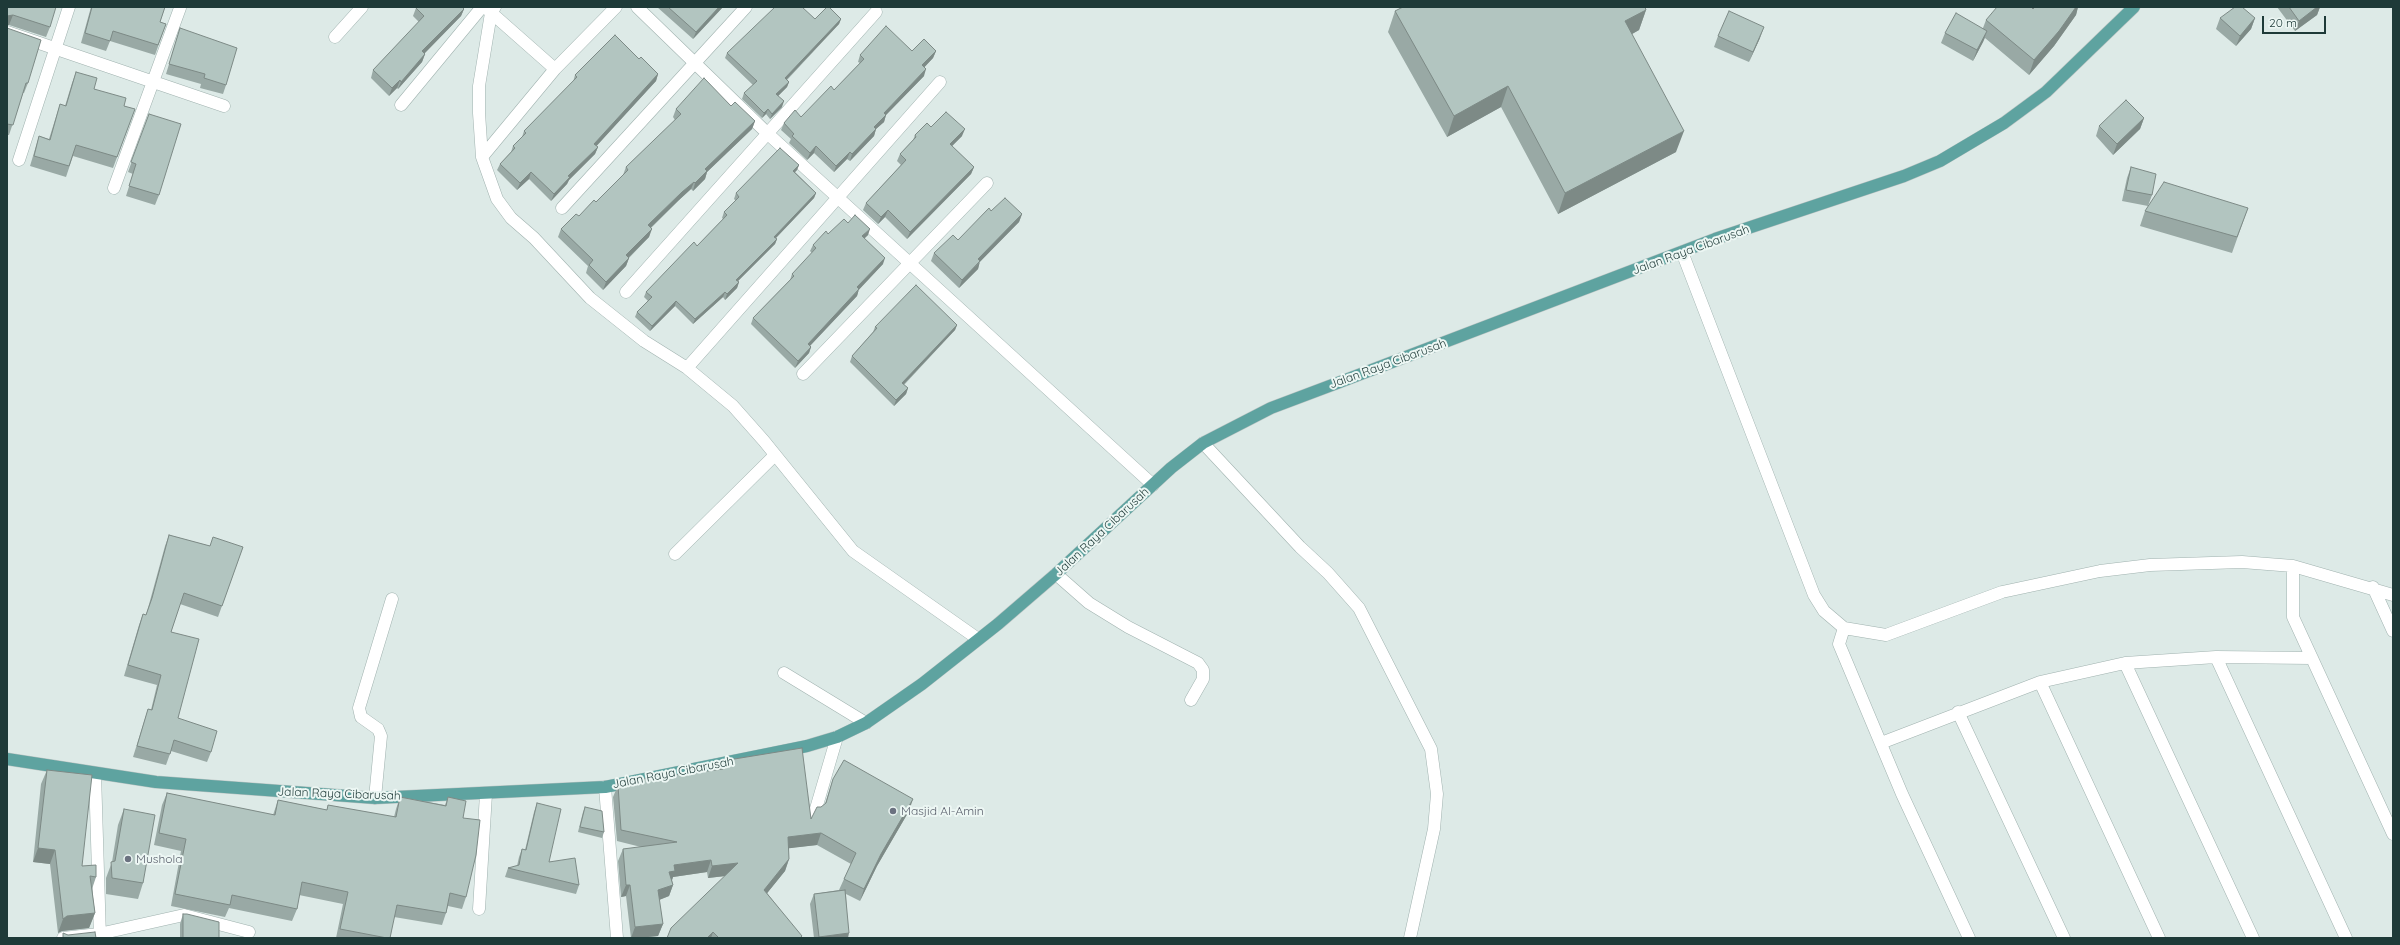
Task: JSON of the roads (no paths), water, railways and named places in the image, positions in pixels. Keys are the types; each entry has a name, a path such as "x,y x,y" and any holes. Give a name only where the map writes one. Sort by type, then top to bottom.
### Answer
{"main road":[{"name":"Jalan Raya Cibarusah","path":"7,759 95,774 208,787 375,798 486,794 605,787 807,746 838,737 866,723 922,684 1056,574 1153,485 1203,443 1271,408 1682,252 1856,191 1904,176 1940,161 2004,123 2046,92 2134,7"}],"street":[{"path":"18,160 69,7"},
{"path":"335,37 362,7"},
{"path":"482,157 555,69 616,7"},
{"path":"637,7 767,133 1153,485"},
{"path":"562,208 746,7"},
{"path":"114,188 180,8"},
{"path":"488,8 555,69"},
{"path":"401,105 488,8"},
{"path":"488,8 479,86 482,157 497,200 511,218 534,238 590,298 644,341 687,368 733,406 853,551 978,638"},
{"path":"626,292 876,12"},
{"path":"7,32 224,106"},
{"path":"687,368 940,82"},
{"path":"804,374 987,183"},
{"path":"1682,252 1814,595 1824,611 1844,628 1886,635 2002,592 2100,571 2194,563 2242,562 2293,566 2373,587 2393,595"},
{"path":"1203,443 1300,547 1328,573 1359,608 1385,655 1431,749 1436,794 1434,829 1410,938"},
{"path":"675,554 774,456"},
{"path":"2293,566 2293,617 2393,834"},
{"path":"1056,574 1089,603 1128,627 1198,663 1203,670 1202,679 1191,700"},
{"path":"2373,587 2393,631"},
{"path":"375,798 380,736 378,729 361,717 359,708 392,599"},
{"path":"1844,628 1839,644 1881,743 1969,938"},
{"path":"1881,743 1958,712 2040,682 2125,663 2216,658 2312,658"},
{"path":"2216,658 2346,938"},
{"path":"2125,663 2253,938"},
{"path":"784,674 866,723"},
{"path":"2040,682 2159,938"},
{"path":"1958,712 2064,938"},
{"path":"814,812 838,737"},
{"path":"95,774 99,936"},
{"path":"605,787 617,938"},
{"path":"479,909 486,794"},
{"path":"63,938 99,936 184,915 249,932"}],"place":[{"name":"Masjid Al-Amin","path":"893,811"},
{"name":"Mushola","path":"128,859"}]}
